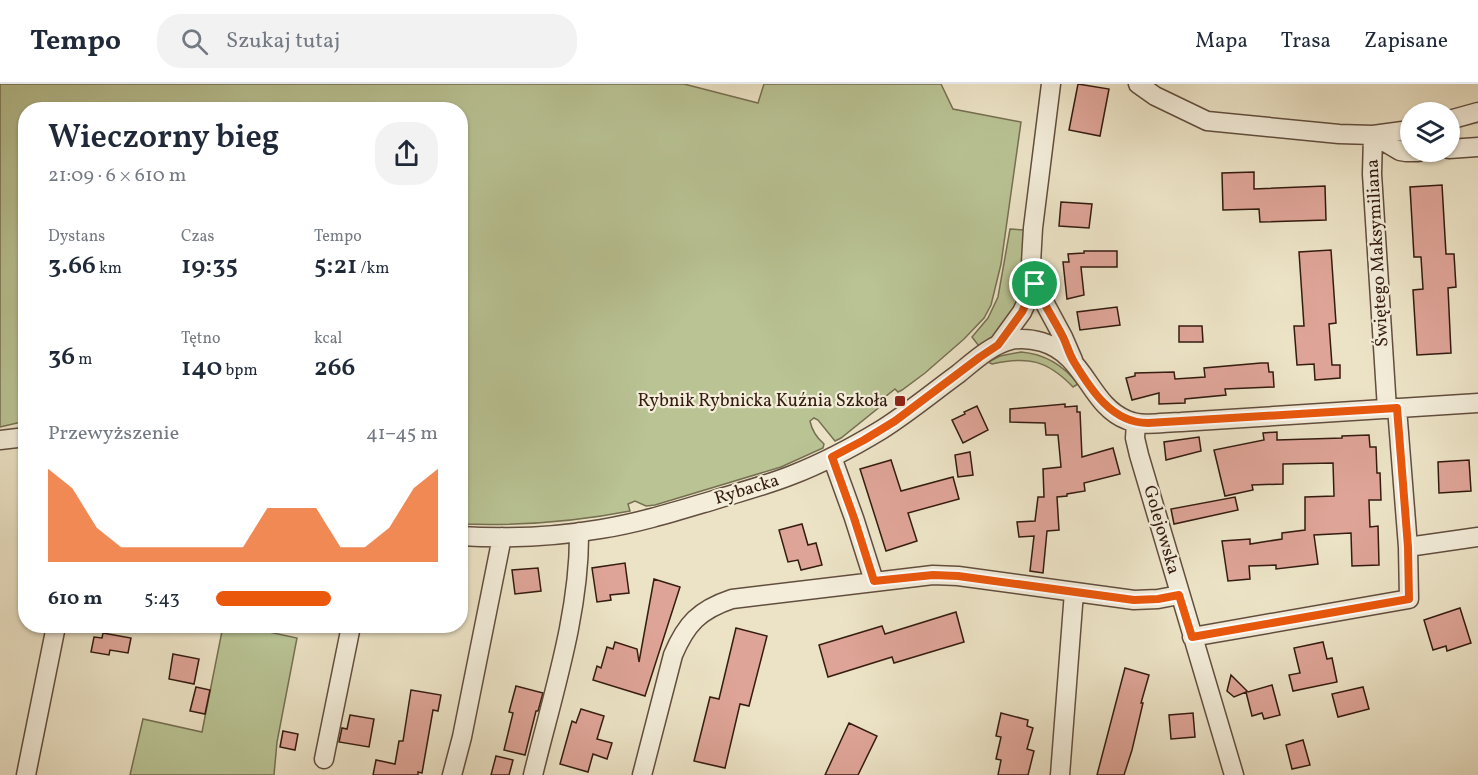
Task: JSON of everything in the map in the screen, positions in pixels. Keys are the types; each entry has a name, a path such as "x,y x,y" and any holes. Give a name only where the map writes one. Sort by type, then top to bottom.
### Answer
{"street":[{"path":"1051,84 1031,247 1035,284 1063,337 1073,362 1095,392 1119,416 1136,423 1181,422 1478,403"},
{"path":"1138,84 1155,96 1207,121 1339,134 1373,135 1400,151"},
{"path":"1460,117 1478,112"},
{"name":"Świętego Maksymiliana","path":"1192,637 1409,599 1408,547 1392,408 1372,174 1373,135 1400,131"},
{"path":"1460,148 1478,147"},
{"name":"Rybacka","path":"998,345 1022,312 1035,284"},
{"name":"Rybacka","path":"468,536 531,537 601,529 701,504 788,477 832,457 895,421 998,345 1019,339 1036,341 1064,353 1073,362"},
{"name":"Golejowska","path":"1136,423 1135,438 1138,449 1179,595 1234,775"},
{"path":"0,440 18,438"},
{"path":"832,457 874,581"},
{"path":"533,775 568,634 579,555 579,532"},
{"path":"452,775 471,698 502,537"},
{"path":"1408,547 1478,537"},
{"path":"642,775 673,655 679,640 688,625 702,612 732,599 933,575 958,576 1134,600 1179,595"},
{"path":"1060,775 1074,592"},
{"path":"26,775 55,633"},
{"path":"324,759 350,633"}],"green space":[{"path":"0,84 684,84 758,103 764,84 941,84 953,109 1021,122 1001,264 991,305 984,318 925,373 902,390 898,392 895,389 885,397 887,401 841,438 835,441 814,418 810,421 811,425 824,444 823,448 781,467 655,505 646,506 635,501 628,504 630,511 609,515 525,524 468,524 468,102 18,102 18,423 0,427"},
{"path":"1010,229 1025,230 1023,254 1025,293 995,335 979,346 972,337 988,318 998,297"},
{"path":"1021,352 1046,358 1067,372 1078,384 1073,387 1054,371 1036,362 1016,360 992,364 988,362 1000,356"},
{"path":"222,633 274,633 297,638 277,742 274,775 130,775 143,719 202,732"}],"building":[{"path":"1078,84 1109,89 1100,136 1069,130"},
{"path":"1254,172 1254,189 1325,186 1326,220 1260,222 1259,209 1223,210 1222,173"},
{"path":"1442,185 1446,254 1454,254 1456,287 1448,288 1451,353 1417,355 1413,290 1423,289 1421,257 1414,257 1410,187"},
{"path":"1061,202 1092,204 1089,228 1059,226"},
{"path":"1331,250 1336,323 1329,324 1332,365 1340,365 1340,378 1315,380 1314,364 1297,365 1294,326 1304,326 1299,252"},
{"path":"1084,251 1117,251 1117,267 1081,267 1084,295 1067,299 1063,262 1069,262 1068,254 1084,253"},
{"path":"1117,307 1120,325 1080,330 1077,312"},
{"path":"1179,326 1202,326 1203,342 1179,342"},
{"path":"1268,363 1269,372 1273,372 1274,387 1225,389 1226,395 1185,399 1185,403 1159,404 1159,393 1132,400 1126,378 1135,376 1135,373 1174,372 1175,379 1205,377 1204,368"},
{"path":"1065,404 1065,407 1077,406 1077,412 1080,412 1082,457 1113,448 1120,474 1084,483 1085,491 1057,497 1059,530 1047,531 1043,573 1030,571 1034,536 1019,537 1017,522 1035,521 1038,497 1044,497 1043,469 1061,467 1058,435 1046,435 1045,423 1010,422 1010,409"},
{"path":"977,406 988,430 963,443 952,420"},
{"path":"1277,432 1277,440 1369,435 1370,447 1376,447 1377,473 1380,473 1381,500 1369,500 1370,527 1378,526 1379,565 1352,566 1351,533 1314,535 1318,564 1276,569 1276,565 1249,566 1250,579 1228,581 1222,541 1250,539 1250,544 1282,539 1282,533 1305,530 1305,497 1334,496 1333,463 1283,464 1283,484 1252,485 1253,490 1225,496 1214,450 1264,440 1263,433"},
{"path":"1199,437 1201,451 1166,460 1164,442"},
{"path":"970,452 973,475 958,477 955,455"},
{"path":"891,460 901,491 953,477 959,499 908,513 917,541 886,551 860,469"},
{"path":"1469,460 1471,491 1439,493 1438,462"},
{"path":"1235,497 1238,510 1174,524 1171,509"},
{"path":"802,524 808,545 816,543 822,565 801,570 798,560 788,562 779,530"},
{"path":"625,563 629,593 610,595 611,600 597,602 592,568"},
{"path":"538,568 541,591 515,594 512,570"},
{"path":"654,579 680,587 645,696 593,680 597,666 601,668 607,647 613,649 615,642 637,649 639,662"},
{"path":"1460,608 1471,643 1447,651 1446,646 1433,650 1424,620"},
{"path":"956,612 964,642 894,663 892,657 828,677 819,645 882,626 885,634"},
{"path":"736,628 767,636 749,706 740,704 725,768 694,761 710,697 719,699"},
{"path":"103,633 131,638 128,653 110,650 109,655 91,652 94,637 102,638"},
{"path":"1323,642 1327,659 1332,658 1337,682 1293,691 1289,675 1300,673 1294,648"},
{"path":"173,654 199,659 194,684 169,679"},
{"path":"1125,668 1149,675 1132,750 1124,775 1097,775"},
{"path":"1231,675 1248,692 1272,685 1280,715 1264,719 1262,713 1252,716 1246,692 1234,697 1227,691"},
{"path":"516,686 543,693 525,755 504,750 513,713 509,712"},
{"path":"196,687 210,690 205,714 190,711"},
{"path":"1363,687 1369,709 1338,717 1332,694"},
{"path":"411,690 441,695 438,711 433,710 422,773 418,772 418,775 373,775 376,760 395,764 399,741 403,741"},
{"path":"581,709 604,716 597,739 612,743 607,759 593,754 588,772 560,764 572,721 576,723"},
{"path":"1001,713 1028,720 1027,726 1033,728 1027,749 1034,751 1028,775 998,775 1001,760 996,759 1001,737 996,736"},
{"path":"1193,713 1195,737 1171,739 1169,715"},
{"path":"350,715 374,719 369,747 339,742 342,728 347,729"},
{"path":"849,723 877,736 858,775 825,775"},
{"path":"283,731 298,734 295,750 280,747"},
{"path":"1303,740 1310,765 1292,769 1286,745"},
{"path":"496,756 513,760 509,775 491,775"}],"place":[{"name":"Rybnik Rybnicka Kuźnia Szkoła","path":"900,401"}],"route":[{"path":"1035,284 1063,337 1073,362 1103,402 1117,415 1128,421 1148,423 1397,408 1408,547 1409,599 1192,637 1179,595 1134,600 958,576 933,575 874,581 832,457 895,421 998,345 1022,312 1035,284"}]}
